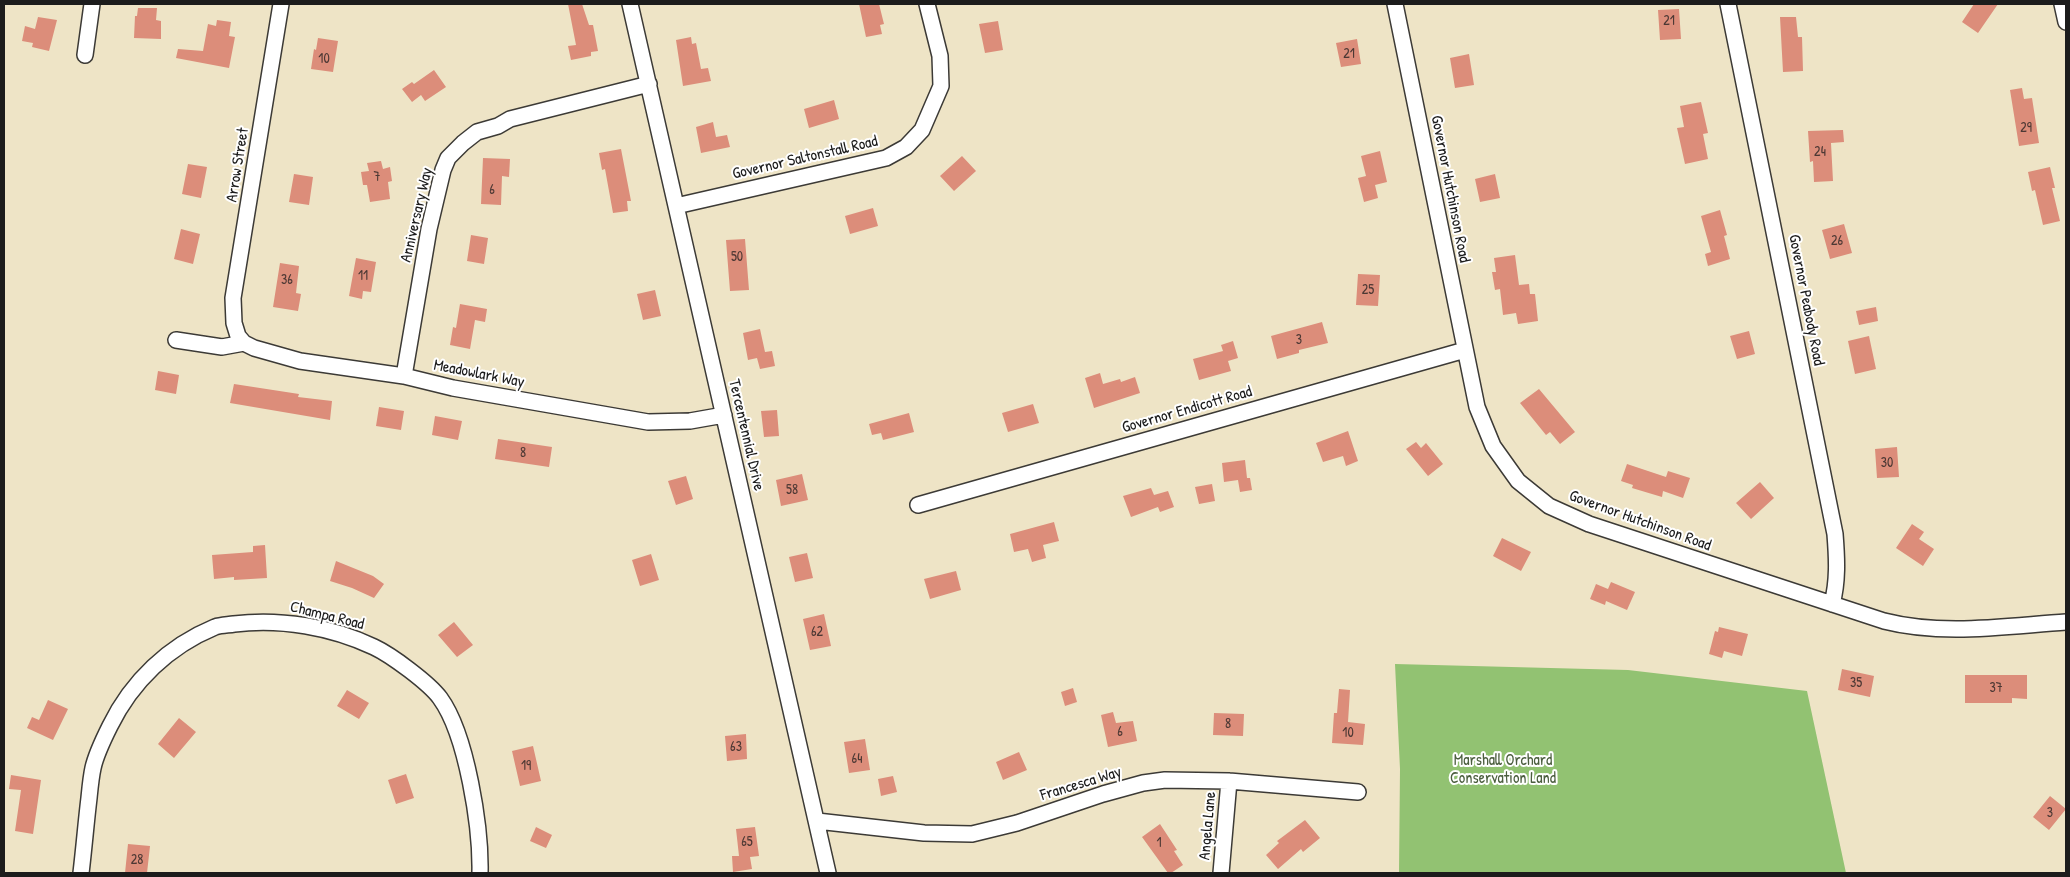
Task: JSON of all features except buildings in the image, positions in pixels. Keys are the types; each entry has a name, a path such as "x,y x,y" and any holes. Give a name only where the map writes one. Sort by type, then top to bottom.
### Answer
{"street":[{"path":"85,55 92,4"},
{"name":"Arrow Street","path":"241,337 234,322 233,298 281,4"},
{"name":"Tercentennial Drive","path":"630,4 828,873"},
{"name":"Governor Saltonstall Road","path":"676,206 886,158 906,147 922,130 941,86 940,56 927,4"},
{"name":"Governor Hutchinson Road","path":"1395,4 1476,406 1493,446 1518,480 1549,506 1590,524 1892,623 1929,629 2066,622"},
{"name":"Governor Peabody Road","path":"1728,4 1835,534 1837,588 1832,604"},
{"path":"2062,4 2066,22"},
{"name":"Anniversary Way","path":"404,376 429,229 443,170 448,158 458,147 477,132 498,126 510,119 649,84"},
{"path":"176,340 222,347 241,337"},
{"name":"Meadowlark Way","path":"241,337 254,348 300,361 404,376 453,388 648,422 690,421 724,415"},
{"name":"Governor Endicott Road","path":"918,505 1465,350"},
{"name":"Champa Road","path":"81,873 93,767 110,726 131,692 156,663 187,641 217,626 252,622 287,623 346,636 376,647 410,671 440,698 454,727 468,775 476,812 480,848 480,873"},
{"name":"Francesca Way","path":"817,821 924,833 972,834 990,831 1103,794 1143,783 1165,780 1229,781 1358,792"},
{"name":"Angela Lane","path":"1221,873 1229,781"}],"green space":[{"name":"Marshall Orchard Conservation Land","path":"1395,664 1628,670 1807,691 1846,873 1399,873 1400,769"}]}
